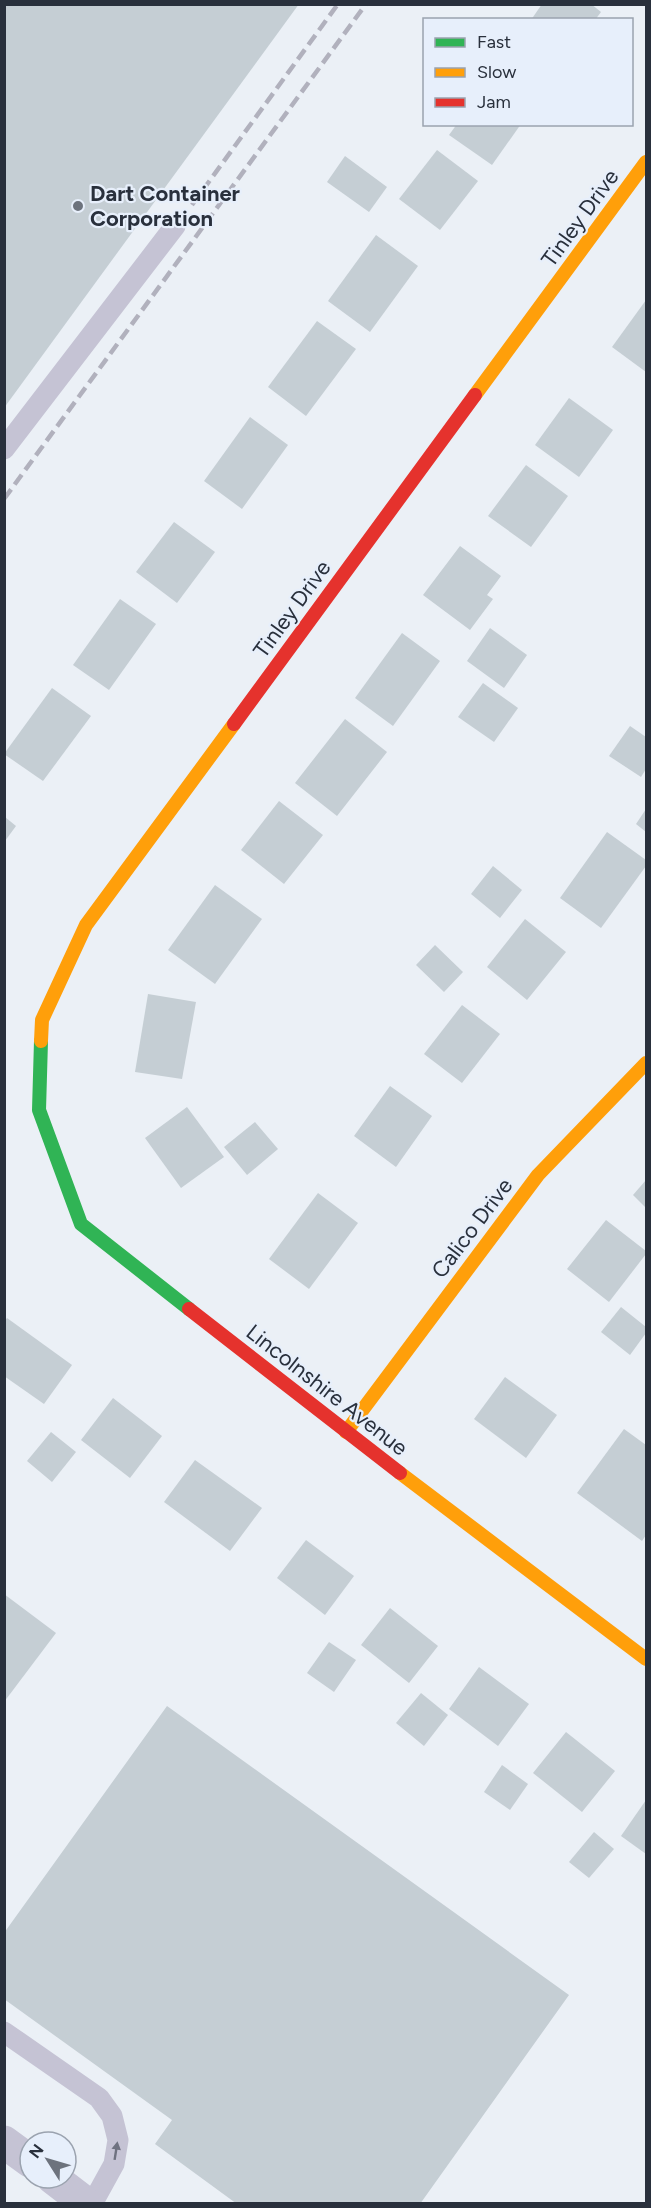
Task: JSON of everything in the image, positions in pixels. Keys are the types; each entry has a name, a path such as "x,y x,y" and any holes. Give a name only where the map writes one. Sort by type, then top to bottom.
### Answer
{"street":[{"name":"Tinley Drive","path":"39,1110 42,1020 86,926 646,162"},
{"name":"Calico Drive","path":"346,1432 538,1175 646,1063"},
{"name":"Lincolnshire Avenue","path":"39,1110 81,1224 346,1432 646,1659"},
{"path":"4,2142 18,2152"},
{"path":"69,2190 87,2204"}],"lane":[{"path":"4,449 175,226"},
{"path":"4,2032 99,2098 112,2116 118,2140 114,2164 92,2204"}],"building":[{"name":"Dart Container Corporation","path":"4,4 299,4 4,408"},
{"path":"542,4 591,4 601,12 596,18 532,18"},
{"path":"456,126 520,126 492,165 449,135"},
{"path":"437,150 478,181 440,230 399,199"},
{"path":"345,156 387,187 369,212 327,182"},
{"path":"376,235 418,266 370,332 328,301"},
{"path":"646,300 646,372 612,347"},
{"path":"317,321 356,349 306,416 268,387"},
{"path":"569,398 613,430 579,477 535,445"},
{"path":"250,417 288,445 242,509 204,481"},
{"path":"526,465 568,496 531,547 488,516"},
{"path":"174,522 215,552 177,603 136,572"},
{"path":"460,546 501,576 487,595 493,599 470,630 423,595"},
{"path":"120,599 156,624 109,690 73,665"},
{"path":"490,628 527,655 504,688 467,661"},
{"path":"402,633 440,661 393,726 355,698"},
{"path":"483,683 518,708 494,742 458,717"},
{"path":"52,688 91,716 43,781 4,754"},
{"path":"345,719 387,752 337,816 295,783"},
{"path":"630,726 646,737 646,769 641,777 609,756"},
{"path":"279,801 323,835 284,884 241,850"},
{"path":"646,809 646,832 636,824"},
{"path":"5,817 16,826 5,841"},
{"path":"607,832 646,860 646,866 601,928 560,898"},
{"path":"493,866 522,890 500,918 471,894"},
{"path":"215,885 262,919 215,984 168,950"},
{"path":"525,919 566,952 527,1000 487,967"},
{"path":"435,945 463,972 444,992 416,965"},
{"path":"148,994 196,1002 182,1079 135,1072"},
{"path":"462,1005 500,1034 462,1083 424,1054"},
{"path":"390,1086 432,1116 396,1167 354,1136"},
{"path":"187,1107 224,1157 181,1188 145,1138"},
{"path":"255,1122 278,1149 247,1175 224,1147"},
{"path":"646,1180 646,1208 633,1195"},
{"path":"318,1193 358,1223 309,1289 269,1259"},
{"path":"606,1220 646,1251 609,1302 567,1269"},
{"path":"621,1307 646,1327 646,1333 630,1355 601,1332"},
{"path":"7,1318 72,1365 44,1404 4,1376 4,1322"},
{"path":"505,1377 557,1415 526,1458 474,1419"},
{"path":"113,1398 162,1436 130,1478 81,1440"},
{"path":"624,1429 646,1445 646,1535 642,1541 577,1493"},
{"path":"51,1432 76,1452 52,1482 27,1461"},
{"path":"195,1460 262,1508 230,1551 164,1502"},
{"path":"306,1540 354,1576 325,1615 277,1578"},
{"path":"4,1594 56,1633 4,1702"},
{"path":"390,1608 438,1646 409,1683 361,1645"},
{"path":"329,1642 356,1660 334,1692 307,1673"},
{"path":"479,1667 529,1704 498,1746 449,1709"},
{"path":"421,1693 448,1715 424,1746 396,1723"},
{"path":"167,1706 569,1995 420,2204 237,2204 155,2144 172,2120 4,1999 4,1933"},
{"path":"566,1732 615,1771 582,1812 533,1773"},
{"path":"502,1765 528,1784 510,1810 484,1792"},
{"path":"646,1800 646,1854 621,1836"},
{"path":"594,1832 614,1849 589,1878 569,1862"}],"railway":[{"path":"192,205 338,4"},
{"path":"4,499 366,4"}],"traffic: fast":[{"path":"41,1041 39,1110 81,1224 189,1309"}],"traffic: slow":[{"path":"475,395 646,162"},
{"path":"41,1041 42,1020 86,925 234,724"},
{"path":"346,1432 538,1175 646,1063"},
{"path":"400,1473 646,1659"}],"traffic: jam":[{"path":"234,724 475,395"},
{"path":"189,1309 400,1473"}],"place":[{"name":"Dart Container Corporation","path":"78,206"}]}
